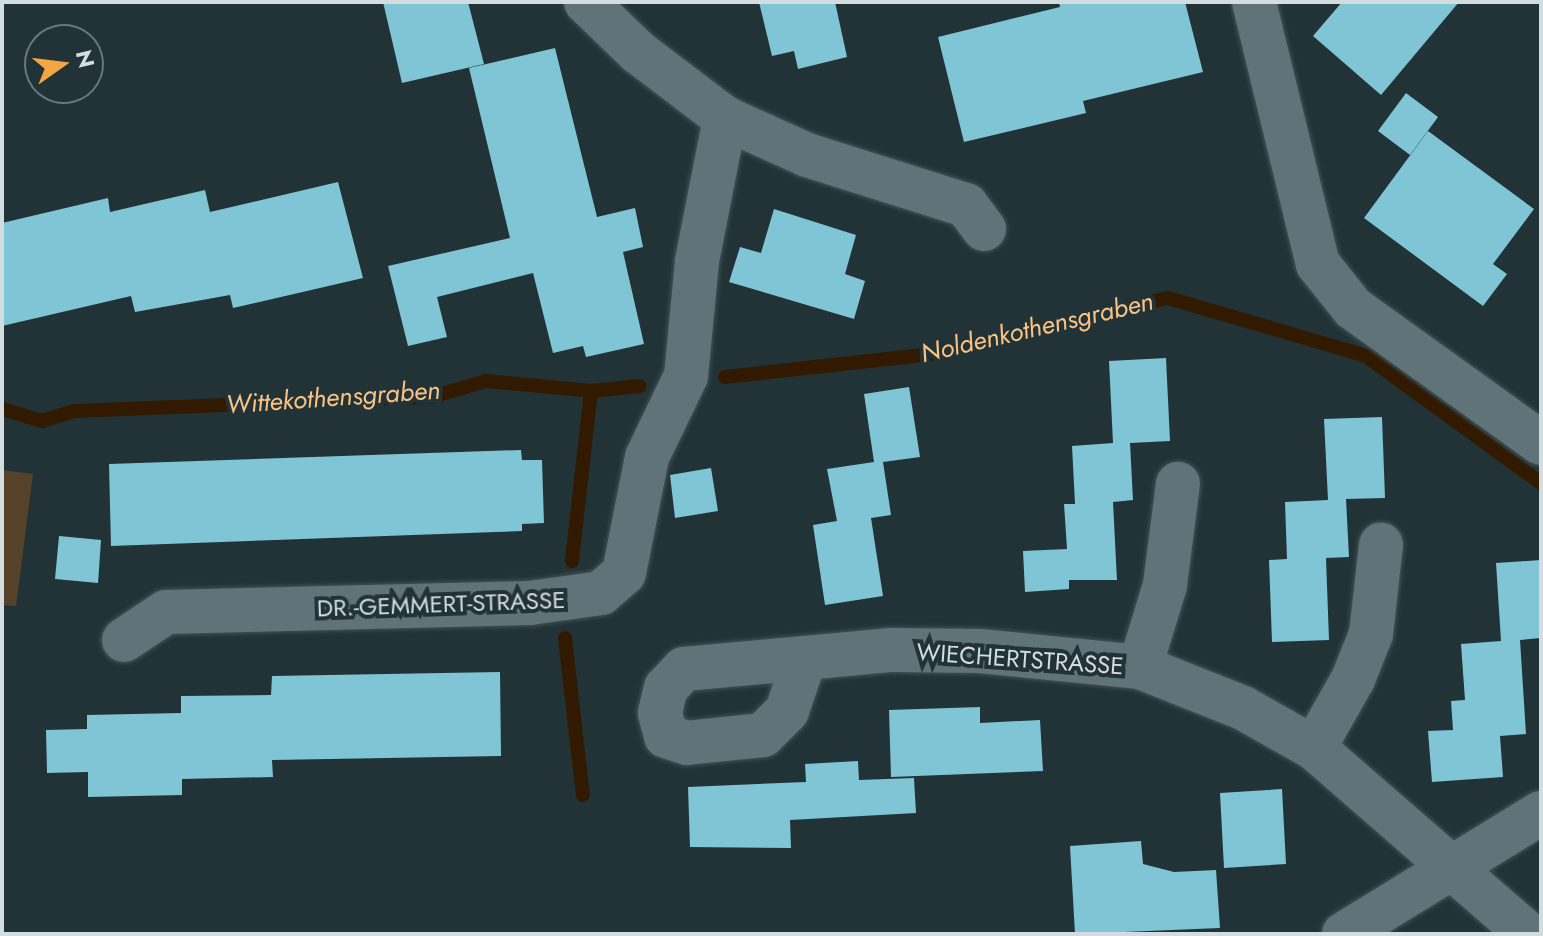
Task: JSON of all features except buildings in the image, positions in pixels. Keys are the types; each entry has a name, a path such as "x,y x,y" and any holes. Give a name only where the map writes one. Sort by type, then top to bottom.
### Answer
{"street":[{"path":"586,2 638,52 725,118 807,155 966,205 984,229"},
{"path":"1254,2 1318,264 1353,308 1541,443"},
{"name":"DR.-GEMMERT-STRASSE","path":"124,640 166,612 530,603 601,593 624,573 647,457 686,376 697,261 725,118"},
{"name":"WIECHERTSTRASSE","path":"1140,667 1165,585 1178,484"},
{"path":"1314,748 1353,679 1371,634 1381,545"},
{"name":"WIECHERTSTRASSE","path":"805,658 980,651 1140,667 1243,708 1314,748 1448,868 1528,934"},
{"path":"1344,934 1541,813"}],"shaded area":[{"path":"2,470 33,474 16,606 2,605"}],"waterway":[{"name":"Noldenkothensgraben","path":"725,377 942,353 1168,298 1366,356 1541,483"},
{"name":"Wittekothensgraben","path":"2,409 42,421 75,411 431,397 486,381 591,391 572,561"},
{"name":"Noldenkothensgraben","path":"591,391 640,386"},
{"name":"Wittekothensgraben","path":"565,638 583,795"}]}
